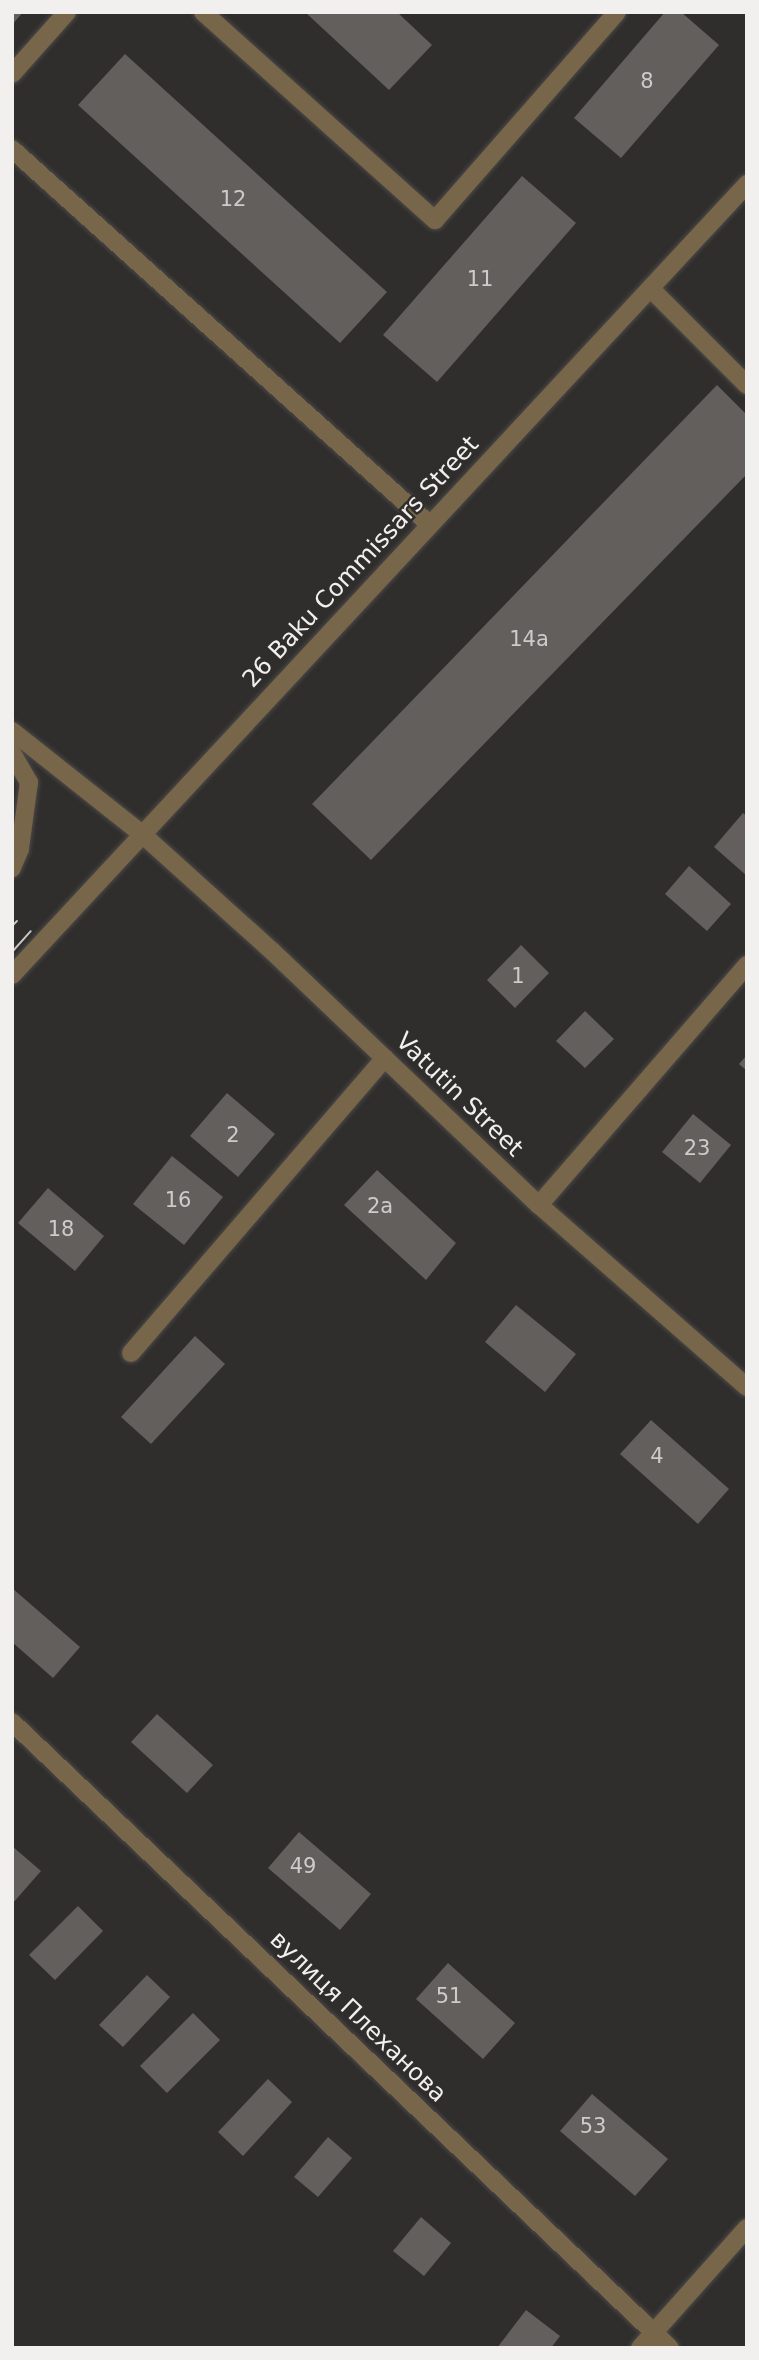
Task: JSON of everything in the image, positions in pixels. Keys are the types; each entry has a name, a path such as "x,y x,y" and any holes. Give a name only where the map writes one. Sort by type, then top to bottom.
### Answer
{"street":[{"path":"12,74 67,12"},
{"path":"204,12 435,220 617,12"},
{"path":"12,149 428,523"},
{"name":"26 Baku Commissars Street","path":"12,975 428,523 747,184"},
{"path":"651,289 747,385"},
{"name":"Vatutin Street","path":"12,731 142,834 385,1058 539,1205 747,1387"},
{"path":"12,753 29,782 20,849 12,869"},
{"path":"539,1205 747,965"},
{"path":"131,1353 385,1058"},
{"name":"вулиця Плеханова","path":"12,1722 670,2348"},
{"path":"640,2348 747,2228"}],"building":[{"path":"12,12 23,12 12,25"},
{"path":"305,12 397,12 432,45 389,90"},
{"path":"665,12 681,12 719,45 621,158 574,118"},
{"path":"125,54 387,292 340,343 78,105"},
{"path":"522,176 576,223 437,382 383,335"},
{"path":"717,385 747,415 747,474 371,860 312,804"},
{"path":"743,813 747,816 747,876 714,847"},
{"path":"689,866 731,904 707,931 665,894"},
{"path":"521,945 549,973 515,1008 487,980"},
{"path":"585,1011 614,1039 585,1068 556,1041"},
{"path":"747,1055 747,1071 739,1064"},
{"path":"227,1093 275,1134 238,1177 190,1136"},
{"path":"693,1114 731,1145 700,1183 662,1152"},
{"path":"172,1156 223,1197 184,1245 133,1204"},
{"path":"377,1170 456,1243 426,1280 344,1205"},
{"path":"48,1188 104,1236 75,1271 18,1223"},
{"path":"516,1305 576,1354 545,1392 485,1342"},
{"path":"195,1336 225,1364 151,1444 121,1417"},
{"path":"651,1420 729,1489 698,1524 620,1454"},
{"path":"12,1588 80,1647 53,1678 12,1642"},
{"path":"157,1714 213,1765 187,1793 131,1742"},
{"path":"299,1832 371,1894 340,1930 268,1868"},
{"path":"12,1846 41,1871 12,1904"},
{"path":"78,1906 103,1931 55,1980 29,1955"},
{"path":"448,1963 515,2023 483,2059 416,1999"},
{"path":"147,1975 170,1997 123,2047 99,2025"},
{"path":"193,2013 220,2040 167,2093 140,2066"},
{"path":"268,2079 292,2102 243,2156 218,2132"},
{"path":"592,2094 668,2159 635,2196 560,2131"},
{"path":"328,2137 352,2158 318,2197 294,2177"},
{"path":"421,2217 451,2243 424,2276 393,2251"},
{"path":"526,2310 560,2336 551,2348 497,2348"}],"tram line":[{"path":"12,926 17,921"},
{"path":"12,952 31,931"}]}
